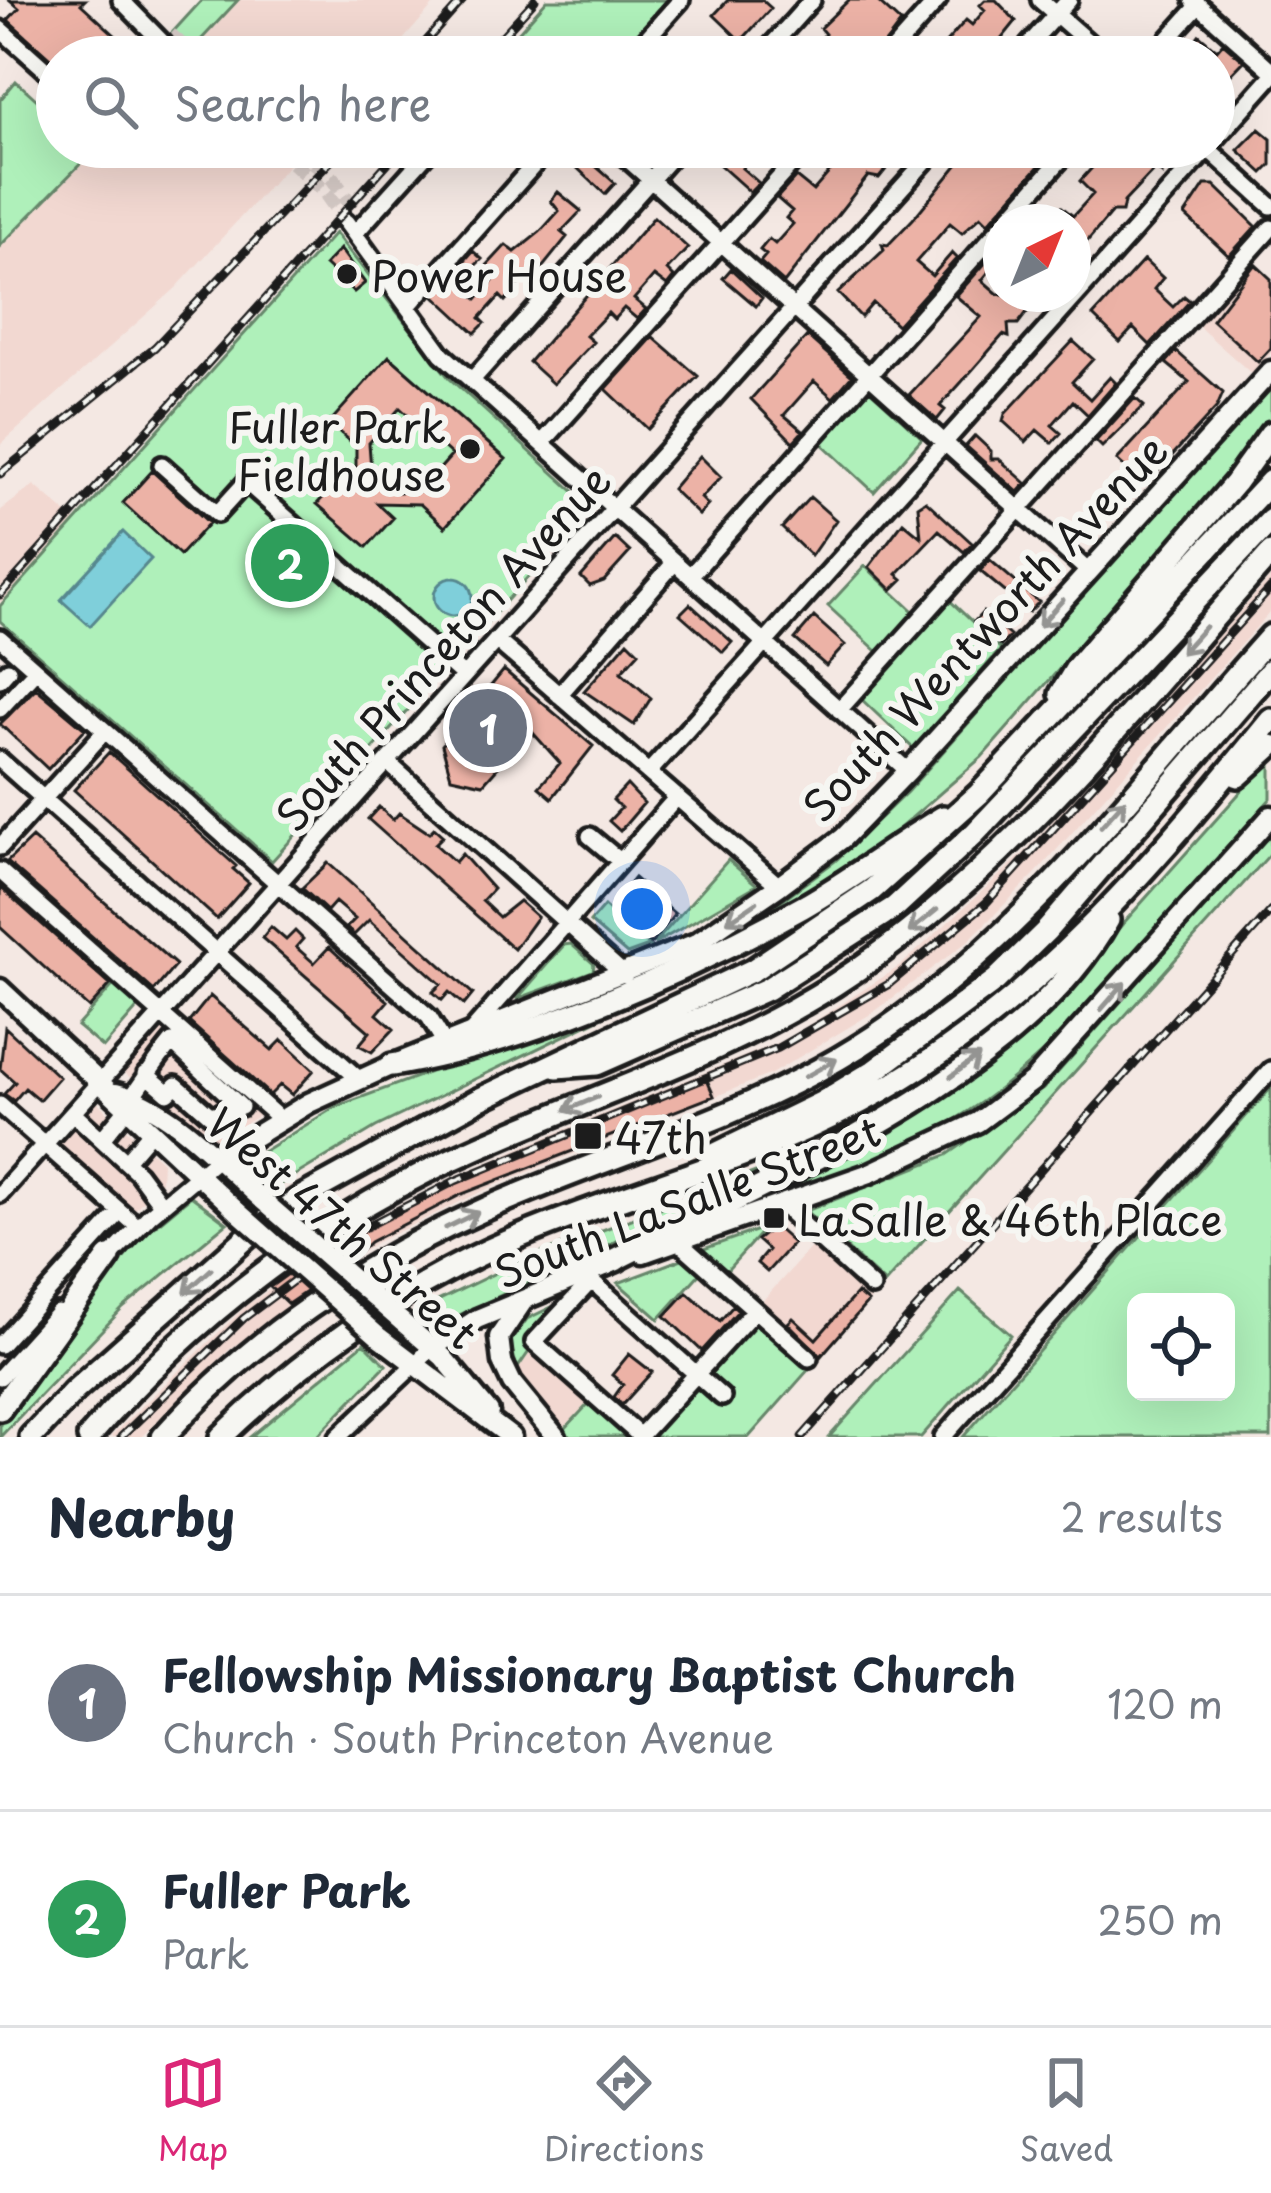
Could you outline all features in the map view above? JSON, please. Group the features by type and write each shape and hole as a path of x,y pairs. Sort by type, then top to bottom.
{"highway":[{"path":"1044,724 1077,667 1271,433"},
{"path":"31,1437 74,1391 262,1224 369,1157 753,970 817,930 913,857 979,794 1271,481"},
{"path":"546,1067 597,1064 767,989 895,907 975,833 1271,520"},
{"path":"89,1437 212,1313 332,1226 460,1155 772,1021 896,944 1010,844 1271,553"},
{"path":"163,1437 235,1366 376,1265 480,1211 732,1114 843,1056 898,1018 950,979 1028,906 1271,635"},
{"path":"643,1193 821,1103 996,980 1047,930 1271,670"},
{"path":"221,1437 317,1352 433,1278 492,1249 792,1137 923,1066 985,1022 1120,898 1271,720"},
{"path":"1204,802 1271,746"},
{"path":"392,1065 450,1056 709,956 807,905 979,794"},
{"path":"593,1273 865,1130 958,1072 1022,1021 1090,953 1120,898"},
{"path":"0,1408 109,1258"},
{"path":"47,1437 74,1391"}],"main road":[{"name":"South Wentworth Avenue","path":"216,1160 281,1120 392,1065 696,943 779,886 843,838 908,771 1271,371"},
{"name":"South LaSalle Street","path":"432,1348 477,1319 525,1298 870,1174 978,1122 1033,1081 1271,816"},
{"name":"West 47th Street","path":"0,989 118,1095 216,1160 432,1348 509,1435"},
{"name":"West 47th Street","path":"118,1095 149,1134 412,1365 509,1435"},
{"path":"525,1298 499,1337 502,1362 556,1437"}],"street":[{"path":"121,0 163,36"},
{"path":"649,36 681,0"},
{"path":"779,36 812,0"},
{"path":"906,36 938,0"},
{"path":"1040,0 1081,36"},
{"path":"1037,36 1069,0"},
{"path":"1169,36 1196,3 1231,36"},
{"path":"0,29 36,61"},
{"path":"1235,40 1271,74 1235,116"},
{"path":"410,168 352,221 442,354 908,771"},
{"path":"409,305 531,168"},
{"path":"637,168 1089,572"},
{"path":"472,380 661,168"},
{"path":"542,443 788,168"},
{"name":"South Princeton Avenue","path":"0,1194 73,1113 118,1095 130,1049 919,168"},
{"path":"1021,204 1053,168"},
{"path":"649,772 1189,168"},
{"path":"1232,168 1271,206"},
{"path":"839,710 1271,228"},
{"path":"690,576 983,247"},
{"path":"162,465 217,514 245,482 464,676"},
{"path":"559,694 675,562"},
{"path":"0,638 429,1018 444,1042"},
{"path":"496,640 779,886"},
{"path":"0,709 36,670"},
{"path":"0,847 105,731"},
{"path":"0,760 360,1080"},
{"path":"387,762 625,975"},
{"path":"471,1032 677,797"},
{"path":"590,836 620,861"},
{"path":"0,871 157,1019 281,1120"},
{"path":"130,1049 168,1093 176,1084 211,1115 241,1104 172,1042 157,1019"},
{"path":"102,1139 118,1095 148,1071 172,1042"},
{"path":"943,1437 1271,1070"},
{"path":"0,1105 137,1227"},
{"path":"73,1113 126,1161 161,1204"},
{"path":"126,1161 149,1134"},
{"path":"0,1378 137,1227 216,1160"},
{"path":"784,1207 872,1287"},
{"path":"0,1345 120,1211"},
{"path":"679,1242 809,1358"},
{"path":"722,1397 696,1374 593,1273 534,1342 640,1437 696,1374 754,1310"},
{"path":"338,1437 432,1348"}],"shaded area":[{"path":"238,0 438,0 406,36 205,36"},
{"path":"76,168 286,168 176,288 0,445 0,246"},
{"path":"1230,275 1271,313 1271,353 1252,374 1190,319"},
{"path":"34,485 76,521 0,606 0,511"},
{"path":"1271,577 1271,611 1035,874 968,941 874,1012 771,1074 491,1187 375,1243 230,1349 141,1437 110,1437 247,1305 383,1213 515,1150 789,1038 900,966 1025,852"},
{"path":"170,1022 270,1110 216,1139 124,1073"},
{"path":"96,1101 162,1162 161,1181 127,1218 52,1152"},
{"path":"814,1244 873,1297 749,1437 639,1437"},
{"path":"512,1328 634,1437 564,1437 513,1371 506,1348"}],"green space":[{"path":"202,0 238,0 205,36 169,36"},
{"path":"547,0 677,0 645,36 515,36"},
{"path":"16,81 36,99 36,168 76,168 0,246 0,100"},
{"path":"335,233 449,378 591,507 272,861 0,621 0,606"},
{"path":"1271,384 1271,419 1242,461 982,757 892,835 766,918 764,913 835,861 907,792"},
{"path":"866,387 922,438 874,492 819,441"},
{"path":"865,566 925,622 947,598 1001,649 914,749 859,697 889,662 828,606"},
{"path":"1271,758 1271,798 1127,966 1008,1082 967,1112 904,1147 698,1224 1044,1012"},
{"path":"1271,833 1271,853 885,1283 806,1211 947,1155 1043,1089"},
{"path":"728,860 757,885 654,944"},
{"path":"604,906 649,946 627,954 590,922"},
{"path":"571,944 594,964 593,971 517,999 564,945"},
{"path":"117,981 142,1003 103,1048 77,1026"},
{"path":"675,982 376,1127 274,1188 246,1162 335,1107"},
{"path":"1271,1088 1271,1437 963,1437"},
{"path":"790,1159 438,1325 415,1312 518,1262"},
{"path":"191,1196 227,1223 123,1308 0,1437 0,1417 139,1239"},
{"path":"766,1227 722,1276 695,1252"},
{"path":"687,1257 702,1271 659,1319 618,1283"},
{"path":"960,1291 1011,1335 921,1437 829,1437"},
{"path":"564,1301 517,1369 510,1342 527,1319"},
{"path":"755,1319 810,1368 749,1437 649,1437 696,1383 723,1407 732,1398 706,1372"},
{"path":"364,1343 386,1365 316,1437 250,1437"},
{"path":"592,1400 634,1437 570,1437 564,1430"}],"water":[{"path":"123,532 151,559 90,626 61,600"},
{"path":"453,578 466,584 472,597 466,610 453,616 440,610 434,597 440,584"}],"building":[{"path":"10,0 85,0 81,4 116,36 36,36 36,45 8,20 19,8"},
{"path":"728,0 762,0 771,8 746,36 736,36 714,15"},
{"path":"849,0 876,0 901,23 891,36 823,36 820,28"},
{"path":"996,0 1016,21 1004,36 952,36 966,20 972,25 985,10 980,5"},
{"path":"1259,129 1271,139 1271,165 1263,173 1238,150"},
{"path":"577,168 598,168 615,183 605,194"},
{"path":"723,168 742,168 759,183 750,192"},
{"path":"833,168 887,168 879,178 868,176 784,283 760,262 766,255 760,250 769,239 775,244 793,224 786,218 792,211 777,198 796,177 813,191"},
{"path":"955,168 1037,168 1005,204 983,204 983,218 962,233 950,223 916,262 932,276 952,253 957,258 897,325 873,303 861,317 838,293 884,250 882,244 888,245"},
{"path":"1092,168 1156,168 1124,202 1122,212 1112,212 1091,237 1091,204 1084,204 1093,194 1080,181"},
{"path":"1205,185 1214,185 1256,226 1229,256 1185,215"},
{"path":"558,192 581,211 561,232 567,237 530,283 525,279 505,301 500,296 480,318 485,323 475,333 434,295 473,251 482,259 458,282 477,299 493,281 482,271 506,245 515,252 540,232 559,211 551,201"},
{"path":"654,217 688,248 667,270 674,277 667,286 654,276 634,299 646,309 637,319 624,308 614,319 608,313 586,336 593,342 553,384 529,362"},
{"name":"Power House","path":"340,249 365,283 354,292 325,265"},
{"path":"1144,260 1163,278 1154,289 1173,307 1184,296 1190,301 1150,345 1133,328 1120,342 1093,316"},
{"path":"1255,264 1271,279 1271,348 1258,362 1212,320"},
{"path":"983,266 983,312 1027,312 1018,324 1008,324 1009,337 1003,335 940,406 945,410 937,420 909,395 981,317 956,296"},
{"path":"731,269 762,298 756,306 723,278"},
{"path":"807,336 852,376 833,398 814,381 784,415 803,431 793,442 751,399"},
{"path":"653,337 698,376 648,429 606,389"},
{"path":"1073,341 1093,359 1072,382 1090,399 1110,377 1116,383 1088,415 1073,401 1052,425 1061,433 1052,443 1037,430 1026,442 1003,421 1005,414"},
{"path":"1176,351 1223,393 1217,407 1145,485 1117,460 1189,382 1166,363"},
{"name":"Fuller Park Fieldhouse","path":"389,356 506,459 445,527 420,504 377,503 393,518 367,547 317,504 343,476 356,489 356,446 329,423","holes":["400,408 452,455 420,491 398,492 371,469 369,443"]},
{"path":"1135,398 1144,406 1102,447 1096,441"},
{"path":"975,436 991,451 991,459 999,459 1026,483 1018,492 966,446"},
{"path":"700,456 721,477 701,498 708,505 699,515 672,489"},
{"path":"152,471 209,523 180,555 123,503"},
{"path":"810,497 836,520 811,556 782,528"},
{"path":"926,501 972,543 964,552 939,530 897,574 903,579 892,590 869,567 903,522 921,537 918,506"},
{"path":"615,538 630,552 604,581 590,586 581,577"},
{"path":"990,560 1039,602 1029,612 980,571"},
{"path":"690,604 732,642 723,652 680,614"},
{"path":"983,612 1010,636 1001,646 974,622"},
{"path":"814,617 845,645 826,666 795,639"},
{"path":"628,641 639,652 621,672 651,698 634,725 584,691"},
{"path":"504,670 593,746 552,798 539,787 560,763 524,723 502,744 507,757 483,784 451,777 442,745"},
{"path":"36,688 85,729 48,769 0,724"},
{"path":"109,752 249,883 217,919 74,790"},
{"path":"627,785 644,803 620,831 609,821 621,808 613,800"},
{"path":"379,807 393,820 399,813 429,833 434,828 443,836 435,844 455,862 462,854 493,889 482,901 499,917 519,901 537,917 514,949 368,819"},
{"path":"32,838 176,965 154,991 7,862"},
{"path":"328,863 473,994 464,1005 449,992 442,1000 433,992 441,984 369,920 354,935 346,928 355,919 335,902 327,911 302,888"},
{"path":"634,878 675,914 651,944 640,935 651,922 620,895"},
{"path":"0,887 110,985 89,1008 0,927"},
{"path":"271,927 286,940 295,931 303,939 296,947 314,963 329,947 388,1001 377,1014 394,1029 372,1052 359,1045 370,1032 262,938"},
{"path":"210,996 272,1050 282,1040 314,1070 292,1095 280,1085 270,1095 189,1022"},
{"path":"5,1027 59,1077 39,1100 25,1088 14,1101 4,1094 15,1082 0,1069"},
{"path":"707,1080 714,1096 462,1194 370,1242 352,1260 332,1243 456,1180"},
{"path":"774,1226 793,1243 767,1272 757,1263 768,1250 757,1240"},
{"path":"288,1274 307,1291 288,1304 270,1287"},
{"path":"687,1292 720,1321 733,1306 738,1311 702,1351 665,1316"},
{"path":"857,1293 868,1302 821,1356 788,1323 793,1318 816,1339"},
{"path":"629,1354 652,1372 622,1405 614,1397 623,1384 612,1375"}],"tunnel":[{"path":"299,168 324,191 346,222"},
{"path":"320,168 355,211"}],"railway":[{"path":"431,36 463,0"},
{"path":"502,36 535,0"},
{"path":"0,474 155,347 324,168"},
{"path":"0,595 383,168"},
{"path":"121,1437 244,1318 362,1229 455,1181 778,1048 889,984 986,903 1271,588"},
{"path":"802,1437 1271,911"}],"place":[{"name":"Power House","path":"347,274"},
{"name":"Fuller Park Fieldhouse","path":"470,449"},
{"name":"Fuller Park","path":"290,563"},
{"name":"Fellowship Missionary Baptist Church","path":"488,728"},
{"name":"47th","path":"588,1136"},
{"name":"LaSalle & 46th Place","path":"774,1218"}]}
